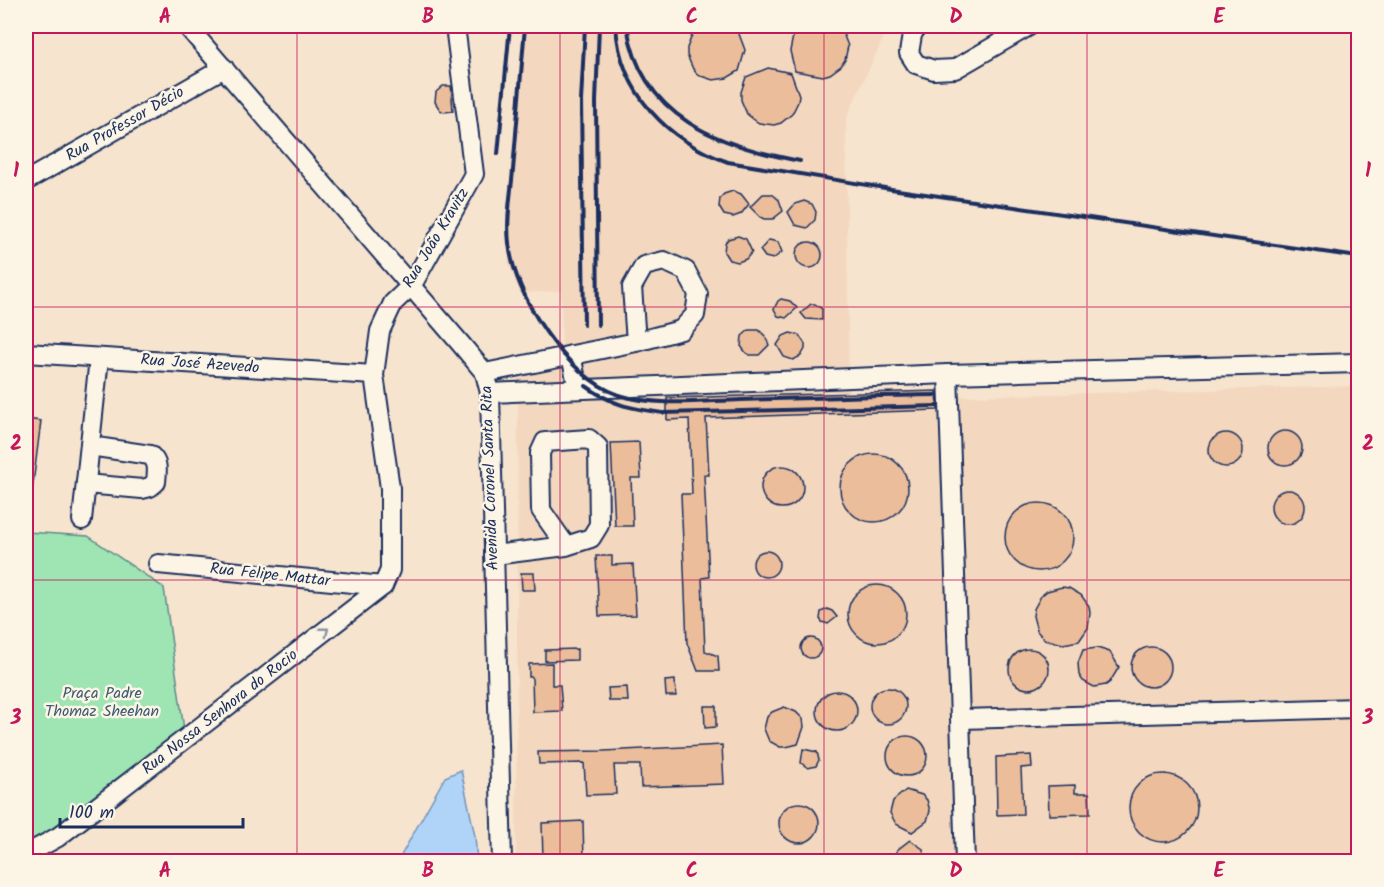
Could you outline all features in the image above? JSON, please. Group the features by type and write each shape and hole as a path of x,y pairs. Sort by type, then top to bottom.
{"street":[{"name":"Avenida Coronel Santa Rita","path":"187,26 412,285 485,373 490,393 502,861"},
{"name":"Rua João Kravitz","path":"383,586 390,570 390,488 374,375 380,331 393,303 412,285 474,174 455,26"},
{"path":"917,26 912,35 909,53 916,64 934,70 955,69 1029,26"},
{"name":"Rua Professor Décio","path":"26,181 224,68"},
{"path":"485,373 636,342 681,330 695,315 698,294 686,271 664,261 644,266 632,287 636,342"},
{"name":"Rua José Azevedo","path":"26,352 374,375"},
{"path":"571,355 578,389"},
{"path":"82,520 99,358"},
{"path":"490,393 948,375 1359,363"},
{"path":"948,375 965,861"},
{"path":"494,555 566,546 591,538 599,525 598,447 589,439 545,442 540,453 541,510 566,546"},
{"path":"86,483 142,489 156,482 158,468 156,460 150,455 90,446"},
{"name":"Rua Felipe Mattar","path":"158,564 383,586"},
{"name":"Rua Nossa Senhora do Rocio","path":"26,852 58,837 383,586"},
{"path":"961,719 1359,708"}],"shaded area":[{"path":"524,26 889,26 846,119 849,399 1358,386 1358,861 516,861 518,371 562,351 561,291 520,293 508,263"}],"green space":[{"name":"Praça Padre Thomaz Sheehan","path":"26,532 88,536 164,588 185,737 43,841 26,844"}],"water":[{"path":"461,770 475,836 477,861 398,861 445,777"}],"building":[{"path":"704,26 736,26 745,50 739,71 727,78 713,80 698,75 693,69 687,55 687,48 693,33"},
{"path":"795,26 840,26 848,46 841,66 823,76 795,71 790,51"},
{"path":"768,68 791,73 799,95 792,114 781,123 774,125 759,123 753,119 747,114 741,100 746,77"},
{"path":"443,86 451,86 453,111 440,110 435,102 436,92"},
{"path":"733,191 741,194 749,204 741,214 733,217 724,215 719,207 720,198"},
{"path":"763,194 772,194 779,200 783,211 773,219 760,217 750,207"},
{"path":"804,201 812,204 816,212 815,220 807,228 795,225 788,212 795,204"},
{"path":"738,236 746,239 752,252 746,259 738,262 729,260 724,252 728,239"},
{"path":"769,240 778,242 782,252 773,259 765,257 760,250"},
{"path":"809,242 818,246 822,255 818,264 809,268 800,264 796,255 800,246"},
{"path":"781,299 790,301 797,308 786,318 778,316 774,309"},
{"path":"811,304 822,309 822,320 806,319 801,313"},
{"path":"749,330 759,330 769,345 759,355 746,353 741,346 742,336"},
{"path":"790,333 799,335 805,344 801,356 793,360 784,357 777,345 783,336"},
{"path":"937,391 938,410 706,418 709,475 704,475 709,577 702,578 705,651 718,656 719,671 698,671 687,643 681,494 692,494 689,419 667,420 667,398"},
{"path":"26,419 41,421 32,492 26,491"},
{"path":"1285,431 1297,436 1302,448 1297,460 1285,465 1273,460 1268,448 1273,436"},
{"path":"1226,433 1238,438 1243,450 1238,462 1226,467 1214,462 1209,450 1214,438"},
{"path":"639,442 641,478 631,478 633,526 615,526 611,443"},
{"path":"874,454 887,457 898,464 905,475 908,488 905,501 898,512 887,519 874,522 861,519 850,512 843,501 840,488 843,475 850,464 861,457"},
{"path":"782,466 790,467 797,472 802,479 802,495 797,502 790,507 782,508 774,507 767,502 762,495 761,487 762,479 767,472 774,467"},
{"path":"1288,490 1300,495 1305,507 1300,519 1288,524 1276,519 1271,507 1276,495"},
{"path":"1039,503 1052,506 1063,513 1070,524 1073,537 1070,550 1063,561 1052,568 1039,571 1026,568 1015,561 1008,550 1005,537 1008,524 1015,513 1026,506"},
{"path":"766,551 775,555 779,564 775,573 766,577 757,573 753,564 757,555"},
{"path":"596,556 612,556 612,565 633,564 636,615 599,616"},
{"path":"521,573 534,573 535,590 522,590"},
{"path":"877,585 888,587 901,598 906,614 904,625 893,638 877,643 866,641 853,630 848,614 850,603 861,590"},
{"path":"1062,587 1081,595 1089,606 1090,613 1088,628 1079,641 1063,644 1044,639 1037,631 1033,616 1041,596 1047,591"},
{"path":"827,609 837,617 828,624 820,619 821,612"},
{"path":"811,638 818,641 821,648 818,655 811,658 804,655 801,648 804,641"},
{"path":"1151,647 1165,653 1171,667 1165,681 1151,687 1137,681 1131,667 1137,653"},
{"path":"1097,648 1110,652 1119,667 1110,682 1094,687 1083,681 1079,675 1078,663 1083,650"},
{"path":"577,649 577,660 545,661 545,650"},
{"path":"1029,649 1043,655 1049,669 1043,683 1029,689 1015,683 1009,669 1015,655"},
{"path":"552,663 552,685 560,685 562,711 533,712 532,677 529,677 529,664"},
{"path":"675,680 676,696 666,696 665,681"},
{"path":"627,687 628,701 609,701 608,688"},
{"path":"888,688 900,694 906,706 900,718 888,724 876,718 870,706 876,694"},
{"path":"837,691 851,697 857,711 851,725 837,731 823,725 817,711 823,697"},
{"path":"704,706 716,706 716,727 705,728"},
{"path":"784,707 796,712 803,719 804,727 798,744 780,747 769,741 764,729 767,717"},
{"path":"907,736 921,742 927,756 921,770 907,776 893,770 887,756 893,742"},
{"path":"722,745 724,784 641,787 640,765 614,765 616,794 586,795 584,763 539,764 538,752 604,751"},
{"path":"803,749 817,752 819,760 816,766 808,768 801,763"},
{"path":"1031,755 1032,767 1021,768 1023,814 997,815 996,757"},
{"path":"1163,774 1176,777 1187,784 1194,795 1197,808 1194,821 1187,832 1176,839 1163,842 1150,839 1139,832 1132,821 1129,808 1132,795 1139,784 1150,777"},
{"path":"1075,785 1075,793 1089,793 1090,814 1049,815 1048,786"},
{"path":"906,790 922,795 927,800 930,811 927,821 912,832 896,824 890,813 893,801"},
{"path":"799,803 813,809 819,823 813,837 799,843 785,837 779,823 785,809"},
{"path":"583,821 584,861 543,861 542,823"},
{"path":"910,840 923,849 925,861 896,861 897,850"}],"railway":[{"path":"498,154 510,26"},
{"path":"525,26 508,216 509,243 513,264 532,310 562,353 580,371 599,385 619,395 649,401 695,402 936,395"},
{"path":"584,325 581,101 585,26"},
{"path":"598,325 596,101 599,26"},
{"path":"616,26 627,73 637,93 651,111 686,141 728,162 891,189 1358,257"},
{"path":"627,26 635,58 649,84 667,105 688,122 713,136 741,147 800,161"},
{"path":"586,386 605,398 623,405 663,413 937,406"}]}
